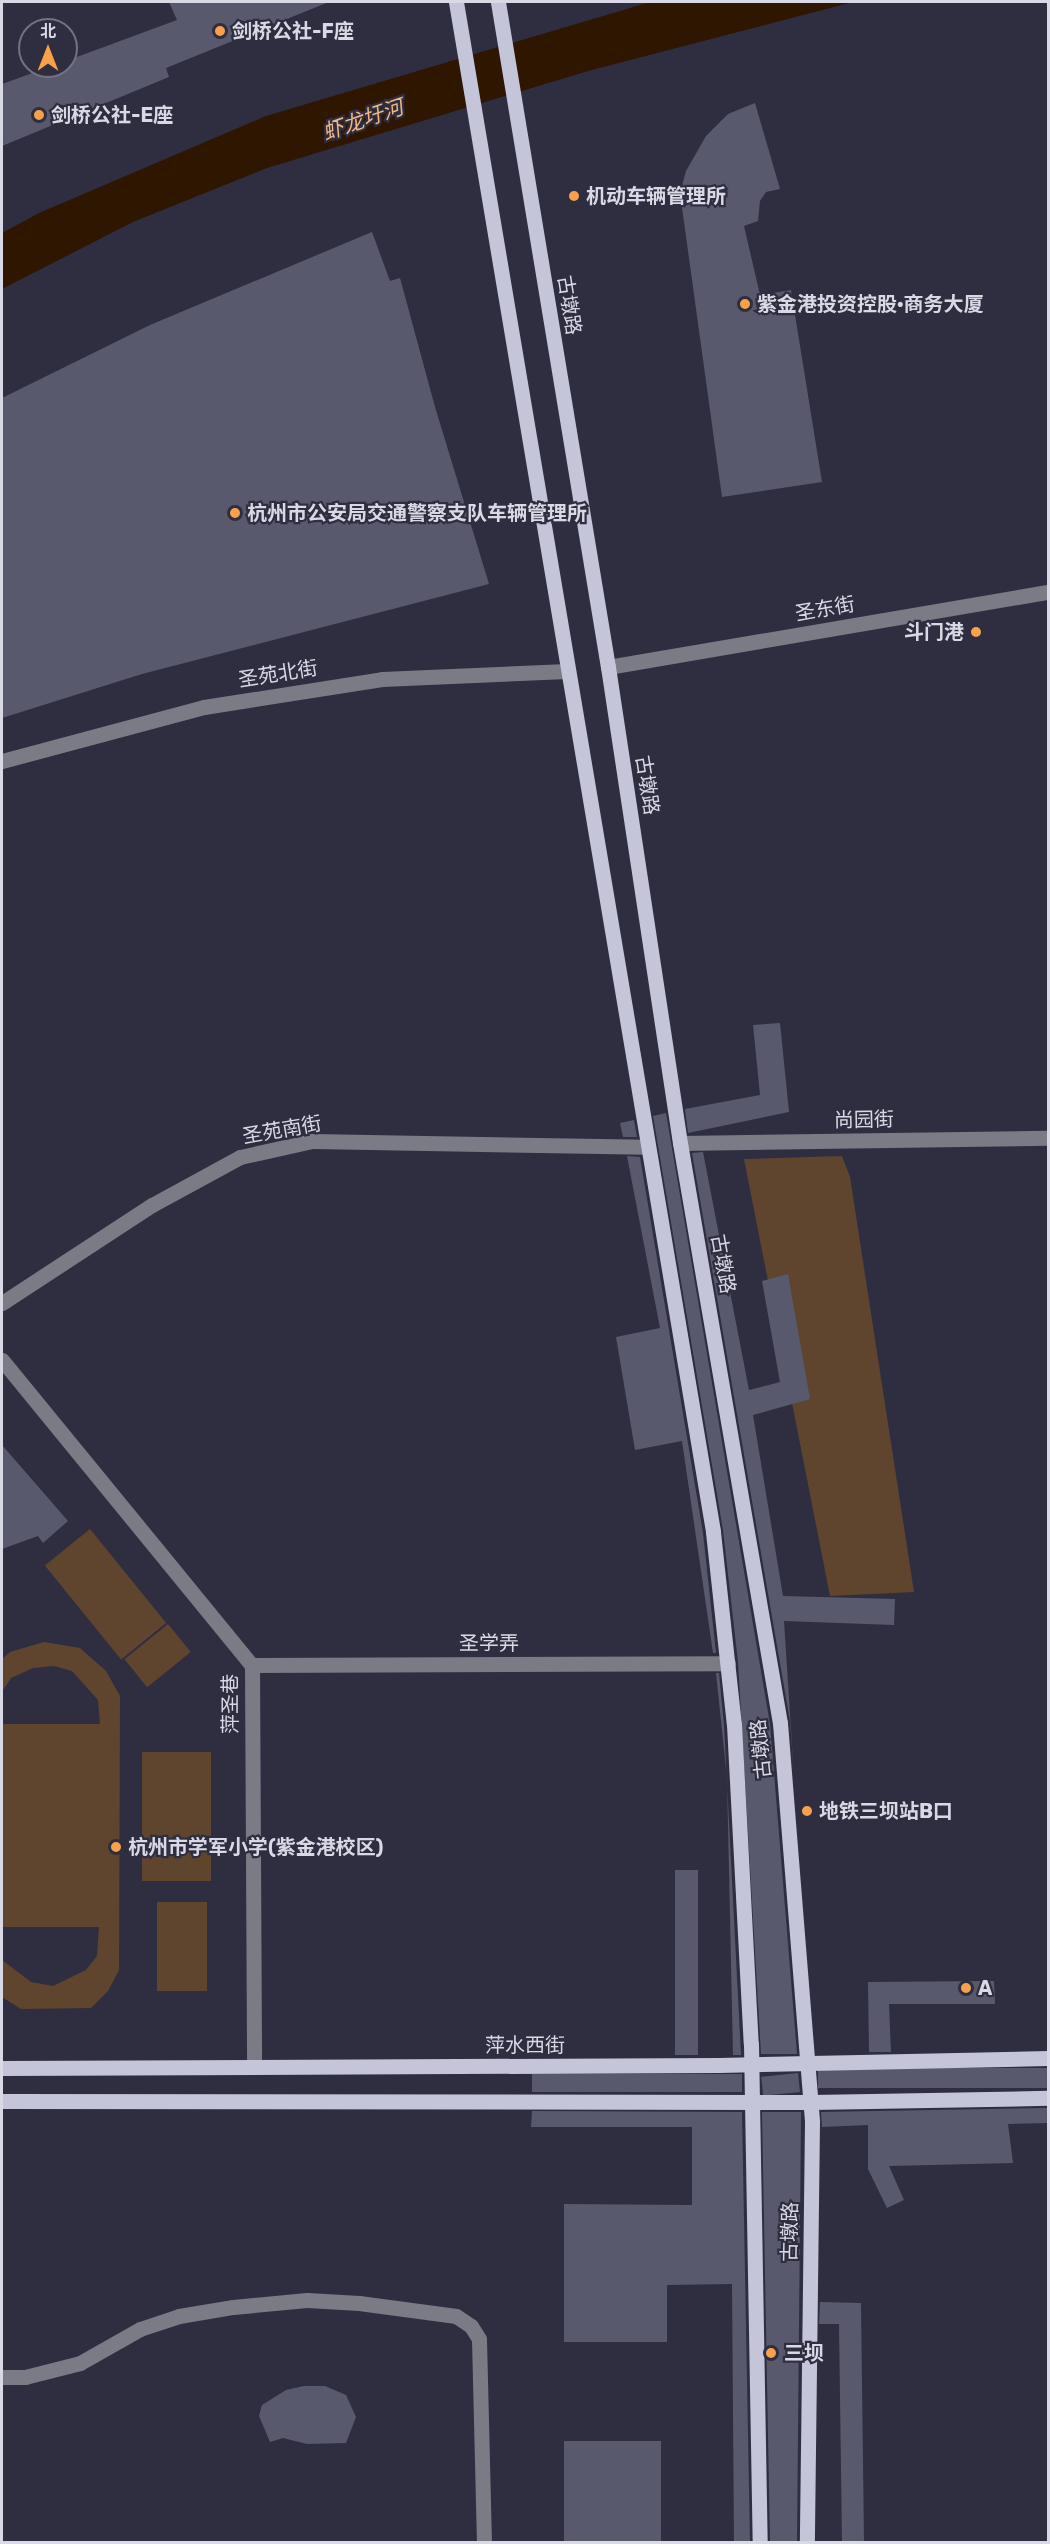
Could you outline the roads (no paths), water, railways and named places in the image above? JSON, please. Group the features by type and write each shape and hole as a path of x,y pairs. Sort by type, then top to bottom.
{"main road":[{"name":"古墩路","path":"456,2 646,1147 713,1532 734,1724 752,2064 760,2542"},
{"name":"古墩路","path":"499,9 608,667 680,1143 780,1723 810,2063 807,2542"},
{"name":"萍水西街","path":"2,2067 752,2064 1048,2058"},
{"path":"2,2101 811,2102 1048,2098"}],"street":[{"name":"圣东街","path":"608,667 1048,592"},
{"name":"圣苑北街","path":"2,761 215,705 382,680 567,671"},
{"name":"尚园街","path":"680,1143 1048,1138"},
{"name":"圣苑南街","path":"2,1303 152,1205 240,1157 312,1141 646,1147"},
{"name":"萍圣巷","path":"2,1360 252,1665 254,2067"},
{"name":"圣学弄","path":"252,1665 728,1664"},
{"path":"2,2377 25,2377 80,2363 140,2329 179,2316 232,2307 307,2300 398,2306 456,2316 471,2325 479,2339 484,2542"}],"water":[{"name":"虾龙圩河","path":"650,2 853,2 588,71 267,168 133,222 2,289 2,233 39,213 266,116"}],"place":[{"name":"剑桥公社-F座","path":"220,31"},
{"name":"剑桥公社-E座","path":"39,115"},
{"name":"机动车辆管理所","path":"574,196"},
{"name":"紫金港投资控股·商务大厦","path":"745,304"},
{"name":"杭州市公安局交通警察支队车辆管理所","path":"235,513"},
{"name":"斗门港","path":"976,632"},
{"name":"地铁三坝站B口","path":"807,1811"},
{"name":"杭州市学军小学(紫金港校区)","path":"116,1847"},
{"name":"A","path":"966,1988"},
{"name":"三坝","path":"771,2353"}]}
